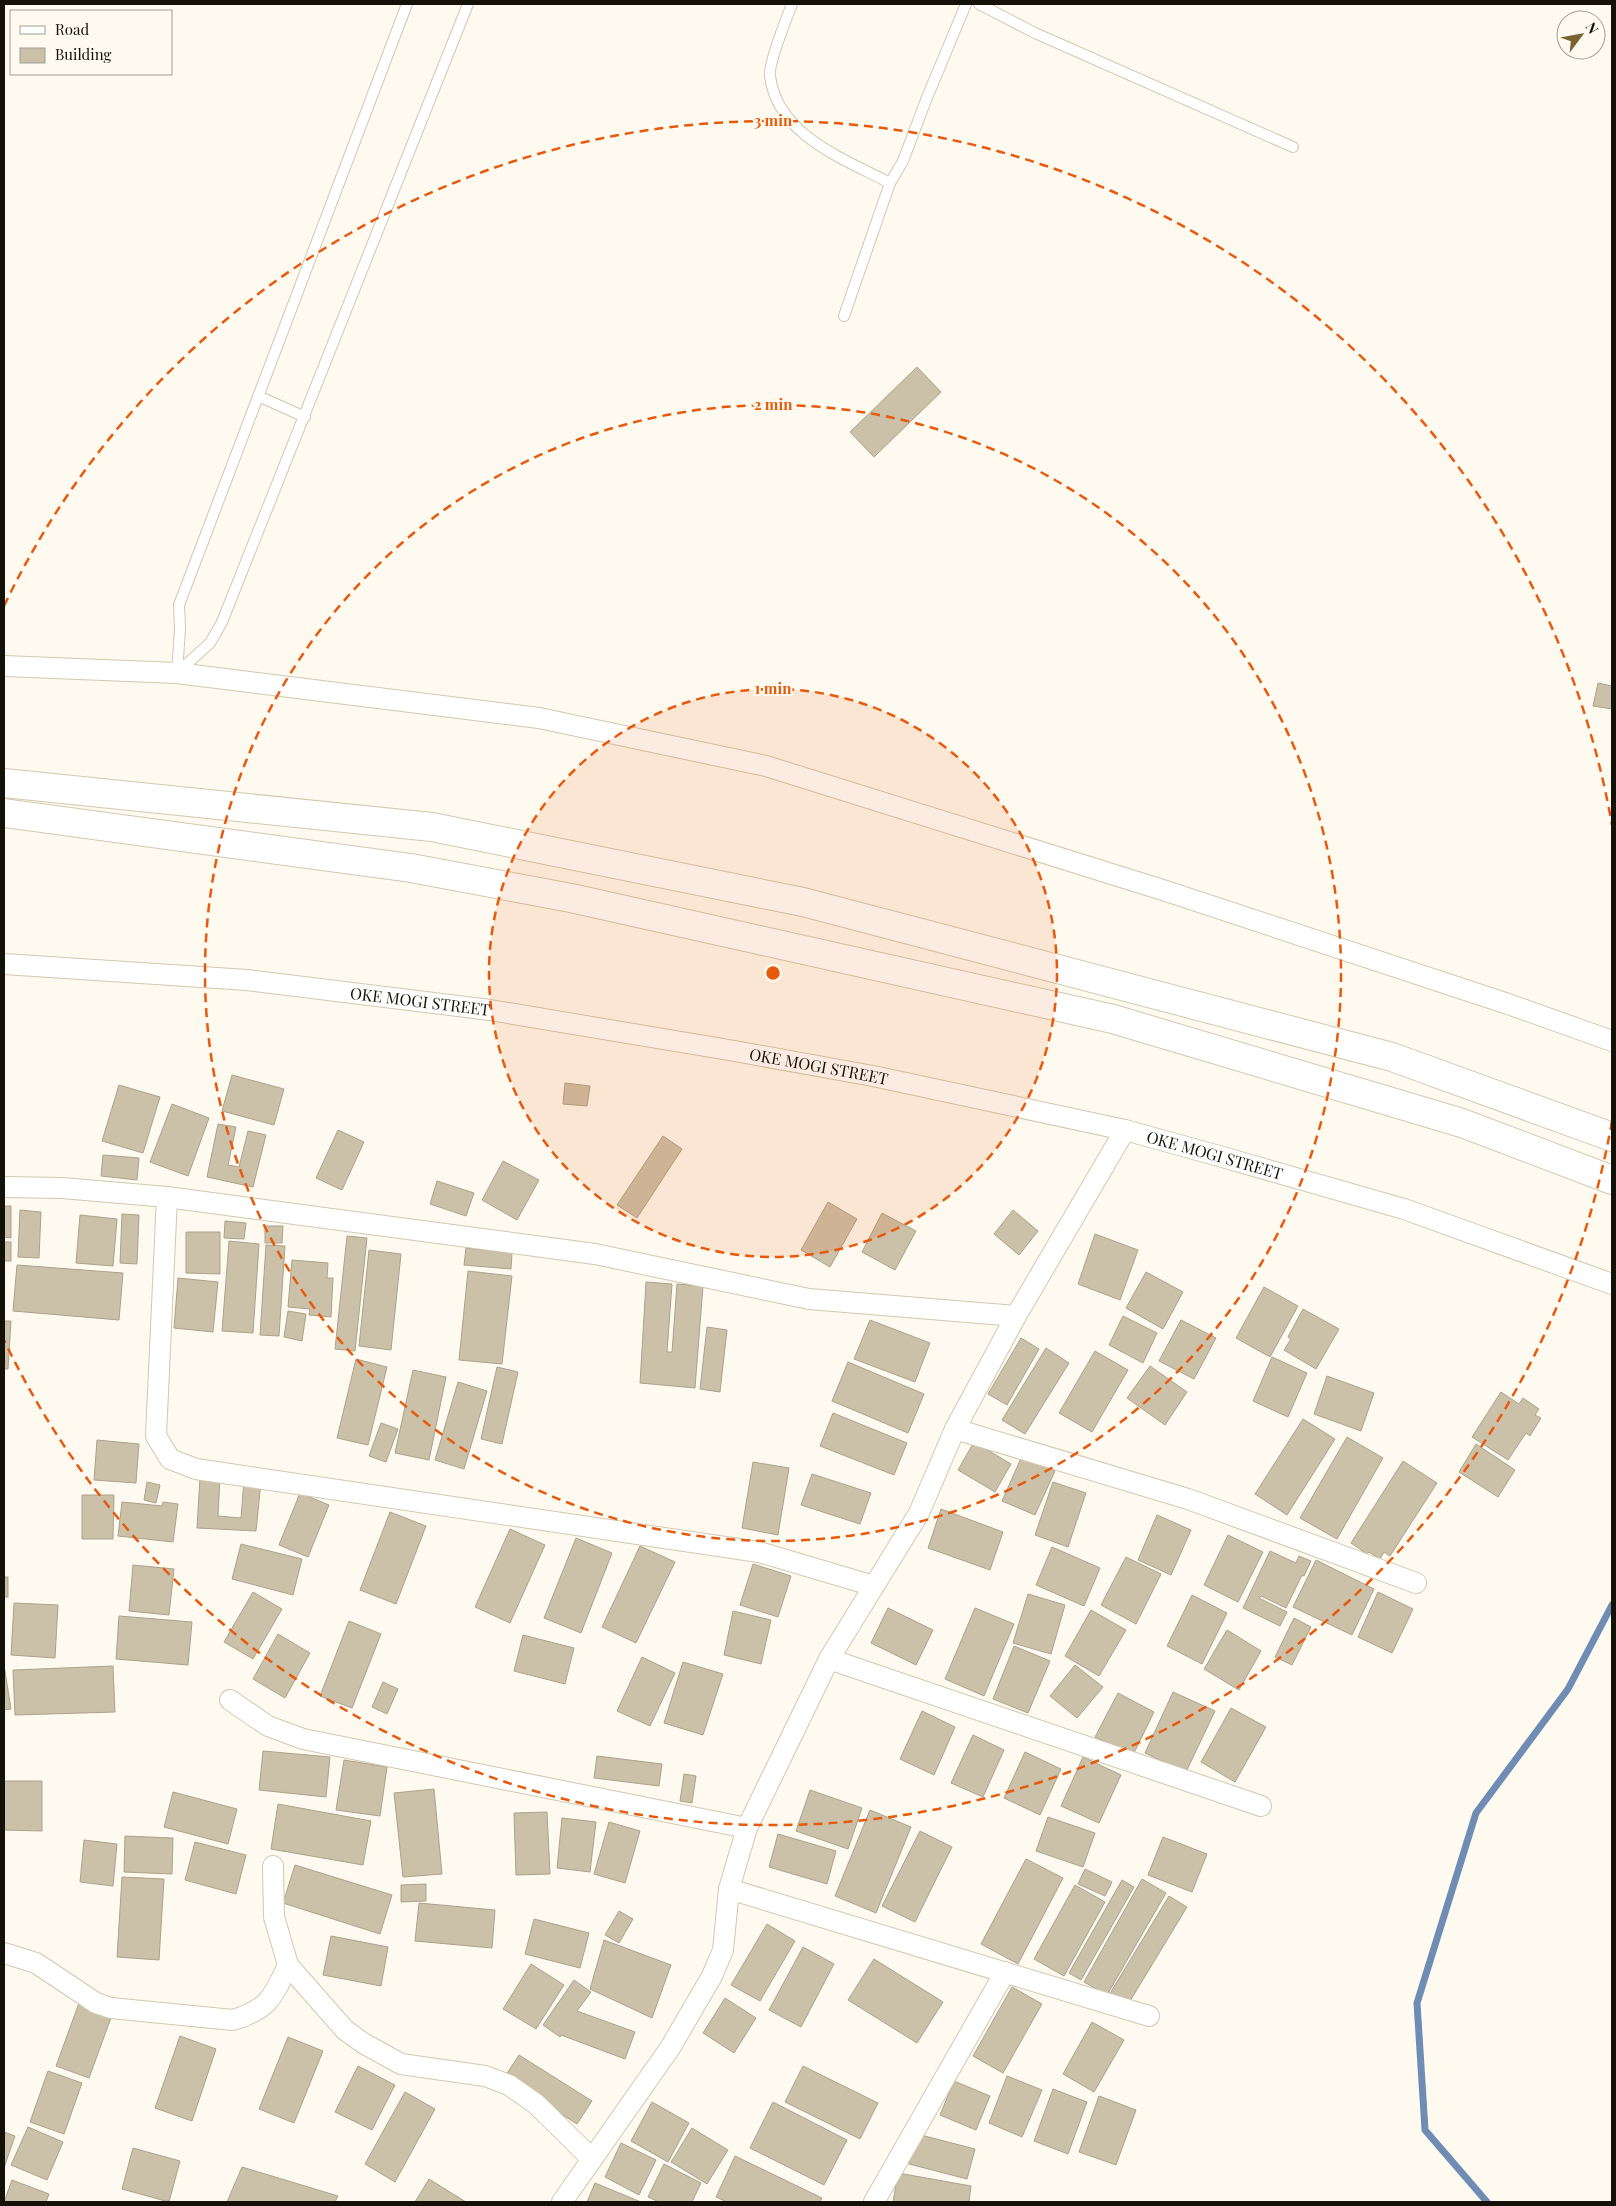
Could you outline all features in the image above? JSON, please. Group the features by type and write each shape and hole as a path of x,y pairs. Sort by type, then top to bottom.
{"highway":[{"path":"4,783 432,827 803,902 1392,1057 1612,1137"},
{"path":"4,813 412,868 571,898 1103,1017 1462,1122 1612,1180"}],"street":[{"path":"4,666 177,672 539,718 766,766 1166,891 1498,1001 1612,1041"},
{"name":"OKE MOGI STREET","path":"4,964 247,980 490,1010 873,1076 1124,1130 1404,1209 1612,1284"},
{"path":"562,2202 670,2048 712,1976 723,1950 729,1889 747,1828 829,1660 920,1513 955,1430 1016,1316 1124,1130"},
{"path":"4,1187 62,1188 167,1197 595,1254 809,1299 1016,1316"},
{"path":"167,1197 156,1436 170,1459 196,1470 759,1552 874,1586"},
{"path":"955,1430 1188,1499 1416,1583"},
{"path":"829,1660 1261,1806"},
{"path":"230,1700 268,1726 303,1739 747,1828"},
{"path":"272,1866 274,1917 288,1965 345,2030 363,2043 401,2064 485,2076 509,2085 536,2104 592,2159"},
{"path":"729,1889 1149,2016"},
{"path":"4,1953 36,1962 96,2003 111,2008 233,2020 252,2015 272,1999 288,1965"},
{"path":"874,2202 1004,1972"}],"lane":[{"path":"177,672 180,629 179,605 407,4"},
{"path":"177,672 210,643 222,622 468,4"},
{"path":"792,4 782,28 769,75 778,104 804,136 890,183"},
{"path":"844,316 890,183 903,161 966,4"},
{"path":"979,4 1035,33 1293,148"},
{"path":"258,396 305,417"}],"building":[{"path":"917,367 941,392 874,457 850,432"},
{"path":"1598,683 1612,686 1612,709 1593,706"},
{"path":"232,1075 284,1089 274,1125 222,1111"},
{"path":"565,1083 590,1086 587,1106 563,1104"},
{"path":"119,1085 160,1097 143,1153 102,1141"},
{"path":"172,1104 209,1118 188,1176 150,1162"},
{"path":"218,1124 236,1127 228,1165 239,1167 248,1131 266,1135 253,1187 207,1177"},
{"path":"338,1130 364,1142 342,1190 316,1178"},
{"path":"663,1136 682,1149 637,1218 617,1205"},
{"path":"103,1155 139,1158 137,1180 101,1176"},
{"path":"503,1161 539,1180 517,1220 482,1200"},
{"path":"437,1181 474,1193 466,1216 430,1204"},
{"path":"828,1202 857,1219 830,1267 801,1250"},
{"path":"4,1206 11,1206 11,1238 4,1237"},
{"path":"20,1210 41,1212 39,1258 18,1257"},
{"path":"1013,1210 1038,1231 1019,1255 994,1234"},
{"path":"882,1213 916,1231 895,1270 862,1252"},
{"path":"122,1214 139,1215 137,1264 120,1263"},
{"path":"80,1215 117,1219 113,1266 76,1263"},
{"path":"225,1221 246,1223 244,1239 224,1238"},
{"path":"265,1226 283,1226 282,1243 265,1243"},
{"path":"186,1232 220,1232 220,1274 186,1273"},
{"path":"1095,1234 1138,1250 1120,1300 1078,1284"},
{"path":"347,1236 367,1238 355,1351 335,1349"},
{"path":"229,1241 259,1244 253,1333 222,1331"},
{"path":"4,1242 11,1242 11,1261 4,1261"},
{"path":"266,1245 285,1246 279,1336 260,1335"},
{"path":"466,1248 512,1253 511,1269 464,1265"},
{"path":"369,1250 401,1254 391,1350 359,1346"},
{"path":"292,1260 328,1263 327,1278 333,1278 331,1317 309,1315 310,1309 288,1307"},
{"path":"17,1265 123,1273 119,1320 13,1311"},
{"path":"468,1271 512,1276 502,1364 459,1360"},
{"path":"1146,1272 1183,1292 1163,1329 1126,1308"},
{"path":"178,1278 218,1282 213,1332 174,1328"},
{"path":"646,1282 672,1284 667,1352 672,1352 677,1284 703,1286 695,1388 640,1383"},
{"path":"1264,1287 1298,1306 1270,1357 1236,1338"},
{"path":"1303,1309 1339,1329 1316,1369 1284,1350 1291,1339 1288,1337"},
{"path":"288,1311 306,1314 302,1341 284,1337"},
{"path":"1123,1316 1157,1333 1143,1363 1109,1345"},
{"path":"870,1320 930,1343 915,1382 854,1359"},
{"path":"1181,1320 1216,1338 1194,1379 1159,1361"},
{"path":"4,1321 11,1321 8,1369 4,1369"},
{"path":"707,1327 727,1330 720,1392 700,1389"},
{"path":"1021,1338 1039,1349 1007,1405 988,1394"},
{"path":"1046,1348 1069,1363 1025,1434 1002,1420"},
{"path":"1095,1351 1128,1370 1092,1432 1059,1413"},
{"path":"1272,1357 1307,1373 1288,1417 1253,1401"},
{"path":"356,1359 387,1367 368,1445 337,1438"},
{"path":"848,1362 924,1394 908,1433 832,1401"},
{"path":"1150,1366 1187,1392 1165,1425 1127,1398"},
{"path":"497,1367 518,1372 502,1444 481,1439"},
{"path":"413,1370 446,1377 429,1460 395,1453"},
{"path":"1327,1376 1374,1393 1361,1431 1314,1414"},
{"path":"458,1382 487,1391 464,1469 435,1460"},
{"path":"1501,1392 1519,1404 1523,1398 1539,1409 1535,1415 1541,1418 1530,1436 1526,1433 1508,1460 1472,1437"},
{"path":"833,1413 907,1443 894,1475 820,1446"},
{"path":"1303,1419 1335,1439 1287,1515 1255,1494"},
{"path":"381,1423 398,1429 386,1462 369,1456"},
{"path":"1347,1437 1383,1458 1337,1539 1300,1518"},
{"path":"97,1440 139,1444 136,1483 94,1480"},
{"path":"974,1442 1011,1464 995,1492 958,1470"},
{"path":"1476,1444 1515,1470 1498,1497 1459,1472"},
{"path":"1022,1456 1055,1471 1035,1515 1002,1501"},
{"path":"1403,1461 1437,1483 1390,1556 1384,1552 1380,1559 1369,1552 1367,1554 1351,1543"},
{"path":"753,1462 789,1468 778,1535 742,1528"},
{"path":"812,1474 871,1493 860,1524 801,1505"},
{"path":"200,1477 220,1478 218,1516 241,1518 244,1480 261,1482 256,1531 197,1528"},
{"path":"147,1482 160,1485 156,1503 144,1500"},
{"path":"1053,1482 1086,1493 1068,1547 1035,1535"},
{"path":"300,1493 329,1505 308,1557 279,1545"},
{"path":"82,1495 114,1495 113,1539 82,1539"},
{"path":"122,1502 162,1506 163,1502 178,1504 173,1542 118,1536"},
{"path":"941,1509 1003,1532 990,1570 928,1548"},
{"path":"390,1512 426,1526 396,1604 360,1590"},
{"path":"1157,1515 1191,1530 1171,1575 1138,1560"},
{"path":"510,1529 545,1545 510,1623 475,1607"},
{"path":"1228,1535 1263,1552 1238,1602 1204,1585"},
{"path":"576,1538 612,1553 581,1633 544,1618"},
{"path":"241,1544 302,1559 293,1595 232,1579"},
{"path":"640,1546 675,1562 636,1643 602,1627"},
{"path":"1052,1547 1100,1568 1084,1606 1036,1585"},
{"path":"1270,1551 1296,1563 1299,1556 1311,1561 1286,1608 1261,1596 1259,1598 1287,1612 1280,1626 1243,1608"},
{"path":"1126,1557 1161,1574 1136,1624 1101,1605"},
{"path":"1316,1560 1374,1589 1352,1635 1293,1607"},
{"path":"753,1564 791,1576 778,1617 740,1605"},
{"path":"133,1565 174,1569 169,1615 129,1611"},
{"path":"4,1577 8,1577 8,1597 4,1597"},
{"path":"253,1592 282,1609 253,1659 224,1642"},
{"path":"1378,1592 1413,1609 1392,1653 1358,1637"},
{"path":"1028,1594 1065,1605 1051,1654 1013,1643"},
{"path":"1192,1595 1227,1613 1202,1664 1167,1646"},
{"path":"14,1603 58,1605 55,1658 11,1655"},
{"path":"888,1608 933,1630 916,1665 871,1643"},
{"path":"975,1608 1014,1624 984,1696 945,1679"},
{"path":"1091,1610 1126,1630 1099,1676 1065,1656"},
{"path":"733,1611 771,1620 761,1664 724,1655"},
{"path":"119,1616 192,1622 188,1665 116,1659"},
{"path":"1294,1618 1311,1627 1292,1665 1275,1657"},
{"path":"349,1621 381,1634 352,1708 320,1696"},
{"path":"1227,1630 1261,1651 1239,1690 1204,1669"},
{"path":"278,1634 310,1653 285,1698 253,1679"},
{"path":"523,1635 574,1648 565,1684 514,1671"},
{"path":"1014,1646 1050,1661 1028,1713 993,1699"},
{"path":"642,1657 675,1673 650,1726 617,1711"},
{"path":"683,1662 723,1674 703,1735 664,1723"},
{"path":"4,1665 11,1709 4,1710"},
{"path":"1075,1665 1103,1687 1077,1718 1050,1696"},
{"path":"113,1666 115,1712 15,1715 13,1670"},
{"path":"383,1682 398,1689 387,1714 372,1707"},
{"path":"1173,1692 1215,1711 1186,1772 1145,1753"},
{"path":"1118,1693 1154,1712 1133,1755 1095,1737"},
{"path":"1231,1708 1266,1727 1235,1782 1201,1762"},
{"path":"922,1711 955,1727 934,1775 900,1759"},
{"path":"973,1735 1004,1750 983,1797 951,1783"},
{"path":"263,1751 330,1757 326,1797 259,1790"},
{"path":"1025,1752 1061,1769 1040,1815 1004,1798"},
{"path":"597,1756 662,1764 659,1786 594,1778"},
{"path":"1083,1757 1121,1775 1099,1823 1061,1806"},
{"path":"344,1760 387,1767 380,1816 336,1810"},
{"path":"684,1774 696,1776 692,1803 680,1801"},
{"path":"4,1781 42,1781 42,1831 4,1830"},
{"path":"434,1789 442,1874 403,1877 394,1793"},
{"path":"810,1790 862,1808 848,1849 796,1831"},
{"path":"173,1792 237,1809 228,1844 164,1827"},
{"path":"278,1804 371,1821 363,1865 271,1849"},
{"path":"870,1810 911,1827 876,1913 835,1896"},
{"path":"547,1812 550,1874 516,1875 514,1813"},
{"path":"1048,1817 1095,1833 1083,1867 1036,1851"},
{"path":"562,1818 596,1822 590,1872 557,1868"},
{"path":"609,1822 640,1831 625,1883 594,1874"},
{"path":"920,1831 952,1847 915,1922 882,1906"},
{"path":"778,1834 836,1851 827,1884 769,1867"},
{"path":"125,1836 173,1838 172,1874 124,1872"},
{"path":"1163,1837 1207,1854 1192,1892 1148,1875"},
{"path":"84,1840 117,1844 113,1886 80,1882"},
{"path":"195,1842 246,1855 236,1894 185,1880"},
{"path":"1026,1859 1063,1878 1018,1964 981,1944"},
{"path":"295,1865 392,1895 380,1934 283,1903"},
{"path":"1085,1869 1112,1882 1105,1896 1078,1884"},
{"path":"122,1877 164,1879 159,1960 117,1957"},
{"path":"1142,1879 1166,1893 1107,1995 1084,1982"},
{"path":"1122,1880 1134,1887 1081,1980 1069,1973"},
{"path":"426,1884 426,1901 401,1902 401,1885"},
{"path":"1075,1885 1105,1902 1064,1976 1034,1959"},
{"path":"1169,1896 1187,1907 1127,2006 1109,1995"},
{"path":"419,1903 495,1910 492,1948 415,1941"},
{"path":"619,1911 633,1919 619,1943 605,1935"},
{"path":"534,1919 589,1933 580,1968 525,1954"},
{"path":"767,1924 795,1941 760,2001 731,1985"},
{"path":"331,1936 388,1947 381,1986 323,1975"},
{"path":"604,1940 671,1965 652,2018 590,1989"},
{"path":"803,1947 834,1964 801,2027 769,2010"},
{"path":"874,1959 943,2002 917,2043 848,2000"},
{"path":"531,1964 564,1985 536,2029 503,2009"},
{"path":"574,1980 591,1992 577,2011 635,2032 625,2059 561,2035 560,2037 543,2025"},
{"path":"1012,1987 1042,2004 1003,2073 973,2056"},
{"path":"725,1998 756,2018 734,2053 703,2033"},
{"path":"79,2003 112,2015 89,2078 56,2066"},
{"path":"1092,2022 1124,2040 1094,2092 1063,2074"},
{"path":"180,2036 216,2049 192,2121 155,2108"},
{"path":"288,2037 323,2051 294,2123 259,2109"},
{"path":"519,2055 592,2101 577,2124 504,2078"},
{"path":"358,2066 395,2085 372,2130 335,2112"},
{"path":"803,2066 878,2103 860,2139 785,2102"},
{"path":"48,2071 82,2083 64,2134 30,2122"},
{"path":"1007,2076 1042,2090 1022,2137 989,2123"},
{"path":"954,2081 990,2096 976,2130 940,2115"},
{"path":"1053,2089 1087,2102 1068,2154 1034,2141"},
{"path":"405,2092 435,2109 395,2182 365,2164"},
{"path":"1099,2096 1136,2110 1116,2165 1079,2152"},
{"path":"652,2102 689,2123 668,2162 631,2141"},
{"path":"773,2102 847,2140 824,2185 750,2148"},
{"path":"28,2127 63,2142 47,2180 11,2165"},
{"path":"692,2128 728,2150 707,2184 671,2162"},
{"path":"4,2132 15,2136 4,2168"},
{"path":"917,2134 975,2149 967,2179 909,2164"},
{"path":"621,2143 656,2160 639,2195 605,2177"},
{"path":"133,2148 180,2161 169,2202 122,2189"},
{"path":"735,2156 822,2198 820,2202 727,2202 716,2197"},
{"path":"664,2164 701,2183 692,2202 659,2202 648,2197"},
{"path":"242,2167 338,2196 335,2202 227,2202"},
{"path":"898,2173 971,2186 969,2202 893,2202"},
{"path":"429,2179 466,2202 415,2202"},
{"path":"12,2180 49,2194 46,2202 4,2202"},
{"path":"595,2183 641,2202 587,2202"}],"waterway":[{"path":"1487,2202 1425,2130 1417,2003 1476,1813 1568,1689 1612,1605"}]}
